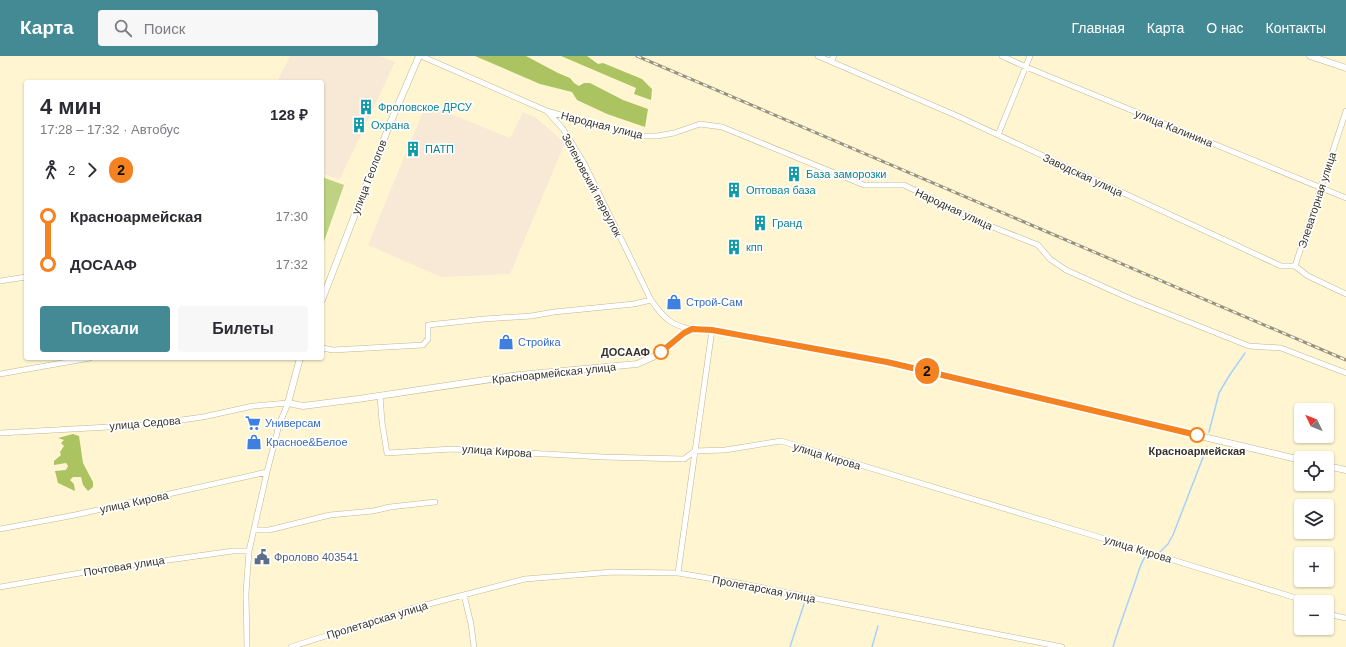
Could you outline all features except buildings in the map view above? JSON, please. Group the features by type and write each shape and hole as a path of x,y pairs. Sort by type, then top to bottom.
{"street":[{"name":"Зеленовский переулок","path":"420,56 547,111 563,129 584,163 650,300 666,319 683,328 692,329"},
{"name":"улица Геологов","path":"324,295 389,126 420,56"},
{"name":"Заводская улица","path":"818,56 998,135 1281,266 1295,266 1308,276 1346,294"},
{"path":"831,61 834,56"},
{"name":"улица Калинина","path":"1002,56 1321,189 1346,198"},
{"path":"998,135 1030,56"},
{"path":"1310,56 1346,68"},
{"name":"Народная улица","path":"547,111 600,127 639,136 657,136 674,133 700,124 722,128 864,185 904,185 985,224 1038,245 1050,259 1066,270 1131,299 1249,346 1281,348 1346,373"},
{"name":"Элеваторная улица","path":"1295,266 1346,111"},
{"path":"0,281 24,277"},
{"path":"324,348 333,350 423,345 428,339 428,325 531,316 554,312 634,304 650,300"},
{"path":"692,329 712,330 887,362 1294,458"},
{"name":"Красноармейская улица","path":"288,403 303,406 519,375 637,364 653,357 684,333 692,329"},
{"path":"678,573 712,330"},
{"path":"0,374 79,360"},
{"path":"247,647 246,593 249,551 279,425 288,403 299,360"},
{"name":"улица Кирова","path":"380,396 387,453 452,449 603,457 684,459 695,451 725,450 780,442 1098,536 1294,597"},
{"name":"улица Седова","path":"0,433 146,425 203,417 253,406 288,403"},
{"path":"1334,467 1346,470"},
{"name":"улица Кирова","path":"0,529 75,515 267,472"},
{"path":"254,530 269,530 330,515 373,511 390,507 435,502"},
{"name":"Почтовая улица","path":"0,587 104,568 233,551 249,551"},
{"name":"Пролетарская улица","path":"291,647 410,609 525,580 613,572 678,573 738,583 1062,647"},
{"path":"464,595 471,624 474,647"},
{"path":"1334,615 1346,618"}],"shaded area":[{"name":"Фроловское ДРСУ","path":"290,56 379,56 395,62 340,179 324,175 324,80 278,80"},
{"name":"ПАТП","path":"426,104 510,138 523,112 535,117 565,143 510,274 441,277 368,245"}],"green space":[{"path":"475,56 526,56 570,78 579,86 584,83 590,83 623,100 648,109 645,127 607,114 577,100 572,92 540,84"},
{"path":"561,56 587,56 598,64 603,63 642,79 652,89 651,100 634,94 636,88"},
{"path":"324,178 344,185 324,241"},
{"path":"73,434 79,436 83,463 93,482 93,487 88,491 83,485 81,477 73,477 70,480 74,484 75,491 58,483 55,471 66,470 68,466 66,463 54,465 54,461 61,455 60,452 64,446 61,443 64,440 58,438"}],"waterway":[{"path":"1209,432 1219,393 1245,353"},
{"path":"1160,552 1168,544 1173,535 1207,447"},
{"path":"1113,647 1140,567 1145,557"},
{"path":"790,647 804,604"},
{"path":"872,647 878,626"}],"railway":[{"path":"637,56 1346,360"}],"bus line":[{"name":"2","path":"661,352 684,333 692,329 712,330 887,362 1197,435"}],"place":[{"name":"Фроловское ДРСУ","path":"366,107"},
{"name":"Охрана","path":"359,125"},
{"name":"ПАТП","path":"413,149"},
{"name":"База заморозки","path":"794,174"},
{"name":"Оптовая база","path":"734,190"},
{"name":"Гранд","path":"760,223"},
{"name":"кпп","path":"734,247"},
{"name":"Строй-Сам","path":"674,302"},
{"name":"Стройка","path":"506,342"},
{"name":"ДОСААФ","path":"661,352"},
{"name":"Универсам","path":"253,423"},
{"name":"Красноармейская","path":"1197,435"},
{"name":"Красное&Белое","path":"254,442"},
{"name":"Фролово 403541","path":"262,557"}]}
